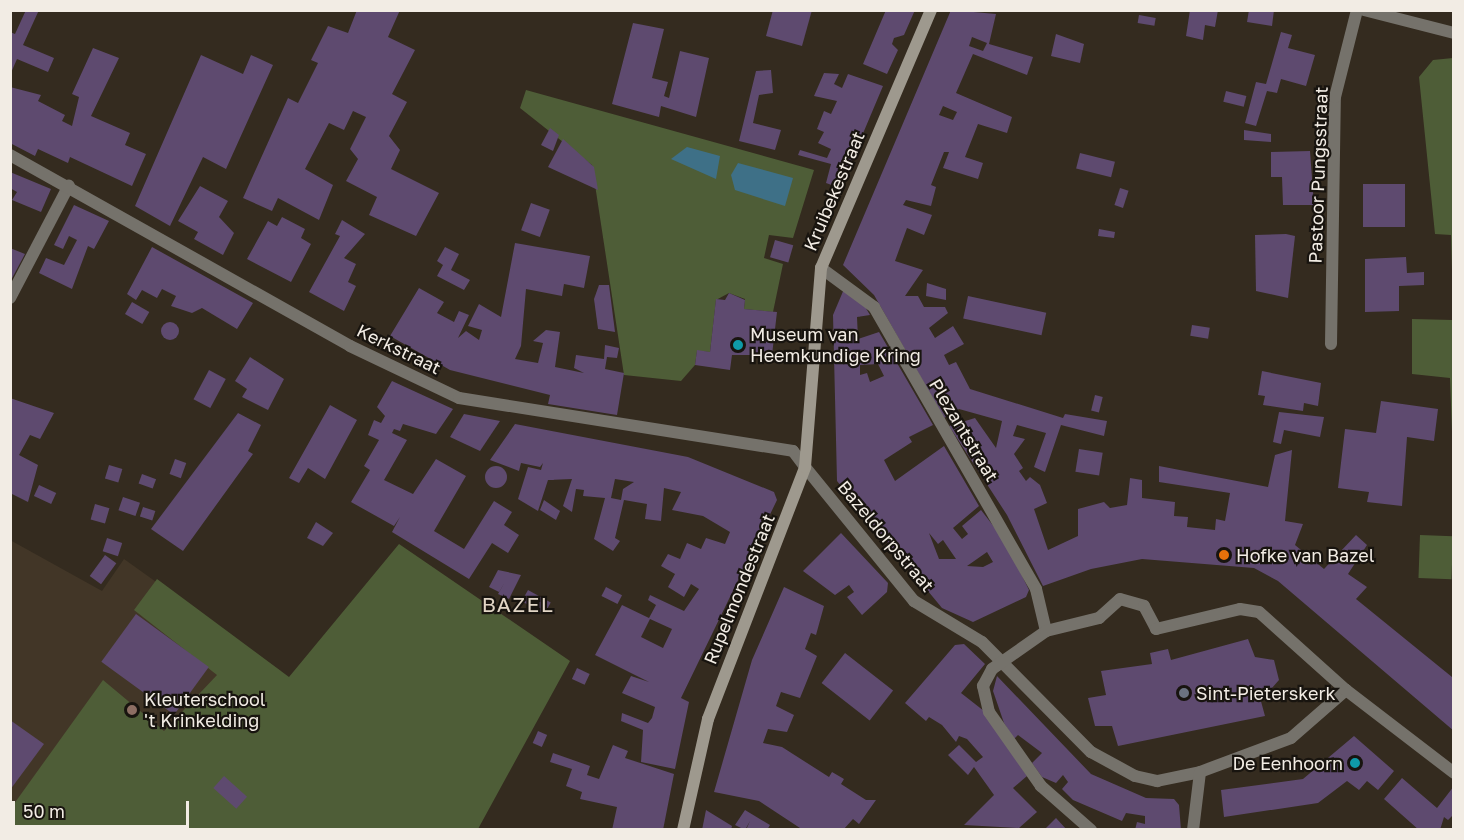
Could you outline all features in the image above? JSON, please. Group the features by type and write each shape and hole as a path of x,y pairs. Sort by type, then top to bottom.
{"main road":[{"name":"Kruibekestraat","path":"805,467 821,268 932,10"},
{"name":"Rupelmondestraat","path":"683,830 708,719 805,467"}],"street":[{"name":"Pastoor Pungsstraat","path":"1331,344 1335,97 1357,10"},
{"path":"1364,10 1454,33"},
{"name":"Kerkstraat","path":"10,155 69,185 350,346 459,398 793,452 805,467"},
{"path":"10,298 69,185"},
{"name":"Plezantstraat","path":"821,268 874,308 1032,580 1046,631"},
{"name":"Bazeldorpstraat","path":"805,467 914,601 1003,661 1091,752 1116,768 1157,781 1200,772 1291,738 1346,690"},
{"path":"1091,830 1041,786 989,712 983,686 1003,661 1046,631 1099,618 1120,599 1144,606 1156,629 1250,609 1346,690 1452,769"},
{"path":"1194,830 1200,772"}],"shaded area":[{"name":"Kleuterschool 't Krinkelding","path":"10,540 102,591 124,559 281,671 11,829"}],"green space":[{"path":"1454,58 1453,307 1451,235 1435,234 1419,77 1433,60"},
{"path":"526,90 814,170 793,238 769,235 764,258 783,264 773,312 744,309 745,299 729,293 716,300 710,352 697,351 695,365 681,381 624,375 592,165 520,108"},
{"path":"1412,319 1453,320 1453,459 1450,378 1412,374"},
{"path":"1420,535 1453,536 1451,579 1418,578"},
{"path":"399,544 570,661 478,829 11,830 11,808 103,680 164,731 217,675 134,610 157,579 289,677"}],"water":[{"path":"687,147 720,156 716,179 671,159"},
{"path":"738,163 793,178 785,206 735,190 731,175"}],"building":[{"path":"26,10 39,10 23,45 54,58 48,72 17,59 10,75 10,32 15,34"},
{"path":"357,10 400,10 388,37 415,50 392,94 407,102 389,136 400,150 391,169 439,193 416,236 369,215 377,197 346,181 358,159 350,149 366,117 353,111 344,130 329,123 305,169 333,185 319,220 278,198 272,211 243,198 288,98 298,103 318,63 311,60 328,26 348,33"},
{"path":"773,10 812,10 802,46 766,36"},
{"path":"886,10 915,10 904,35 894,38 892,44 898,50 887,74 863,64"},
{"path":"951,10 996,14 989,44 1033,57 1027,75 973,54 956,93 1012,117 1007,133 978,124 965,157 983,163 978,179 943,168 949,152 944,152 931,185 936,187 931,206 906,200 903,205 932,215 924,235 907,228 895,261 923,270 905,296 918,296 924,307 945,307 948,313 929,328 935,338 953,326 964,344 944,355 949,365 956,362 970,389 1063,418 1065,414 1107,421 1104,436 1061,425 1045,472 1034,467 1046,433 1017,425 1013,436 1025,439 1014,454 1023,468 1019,471 1026,481 1030,477 1040,485 1047,503 1034,509 1048,550 1078,536 1078,509 1104,502 1110,508 1127,505 1130,478 1142,480 1142,498 1175,502 1174,516 1188,517 1187,527 1215,530 1216,519 1225,521 1230,493 1159,482 1159,466 1268,487 1275,455 1292,450 1285,521 1303,524 1295,545 1324,569 1356,535 1367,545 1348,574 1367,587 1356,599 1452,677 1454,731 1278,581 1254,568 1142,559 1091,569 1043,586 1007,515 949,426 975,418 996,448 1002,421 959,409 944,418 874,295 843,265","holes":["972,37 987,43 983,51 969,46","943,106 957,112 953,120 939,115"]},
{"path":"1190,10 1218,10 1215,27 1205,25 1203,40 1186,36"},
{"path":"1249,10 1274,10 1272,26 1247,22"},
{"path":"1139,15 1156,18 1154,26 1138,23"},
{"path":"633,23 664,29 652,78 668,82 664,96 669,98 680,51 709,58 696,117 661,106 659,117 612,104"},
{"path":"1281,32 1292,35 1288,48 1315,55 1306,86 1281,79 1277,93 1267,91 1256,126 1245,123 1256,82 1266,84"},
{"path":"1056,34 1084,44 1080,63 1051,56"},
{"path":"93,48 119,58 91,116 130,133 125,145 146,154 132,186 70,157 68,163 38,149 35,156 10,143 10,87 41,95 38,101 65,115 62,121 72,126 79,97 72,94"},
{"path":"201,55 243,74 251,55 273,65 226,169 203,157 170,226 135,206"},
{"path":"771,70 773,93 759,95 753,123 781,130 775,150 739,141 756,71"},
{"path":"824,73 839,74 834,84 842,88 848,74 883,86 840,188 826,183 831,164 798,155 800,150 827,158 831,149 818,143 824,132 817,129 824,111 831,114 837,101 814,96"},
{"path":"1226,91 1246,96 1244,107 1223,102"},
{"path":"550,128 559,135 553,151 541,145"},
{"path":"1244,130 1271,134 1271,142 1244,140"},
{"path":"563,139 594,167 598,190 548,167"},
{"path":"1310,151 1314,205 1283,205 1282,177 1271,177 1271,152"},
{"path":"1080,153 1115,162 1111,177 1076,169"},
{"path":"10,172 51,189 41,212 12,200 17,192 10,188"},
{"path":"1363,184 1405,184 1405,227 1363,227"},
{"path":"200,186 228,201 219,217 234,233 223,255 194,239 198,232 178,221"},
{"path":"1120,188 1129,191 1123,208 1114,205"},
{"path":"531,203 550,210 540,237 521,230"},
{"path":"74,205 109,221 94,249 88,246 72,289 39,273 46,258 64,265 77,240 69,236 63,249 54,245"},
{"path":"282,217 305,229 301,238 311,244 291,282 247,259 268,221 277,226"},
{"path":"342,220 365,234 344,258 356,264 348,282 356,286 344,311 309,292 340,236 335,234"},
{"path":"1099,229 1115,232 1114,238 1098,236"},
{"path":"1255,235 1295,236 1288,298 1256,291"},
{"path":"775,240 793,245 788,263 770,257"},
{"path":"515,243 590,256 584,288 564,284 562,296 526,289 521,346 515,359 538,363 543,343 533,341 546,330 560,332 555,367 584,373 574,368 576,355 604,359 605,345 619,348 617,358 607,357 605,369 624,373 617,415 548,404 550,395 450,370 390,336 419,288 444,302 437,313 454,322 459,311 469,315 458,338 466,331 479,340 482,330 468,326 479,304 501,317"},
{"path":"152,247 253,303 237,329 202,308 192,313 171,306 176,296 162,289 157,298 142,290 136,300 127,294"},
{"path":"445,247 459,254 451,270 470,280 464,290 437,276 443,265 437,261"},
{"path":"10,248 25,254 10,282"},
{"path":"1406,257 1407,273 1424,272 1424,285 1399,286 1399,311 1365,312 1365,259"},
{"path":"927,283 946,289 946,300 926,296"},
{"path":"599,285 609,285 615,332 598,329 594,299"},
{"path":"844,289 861,300 870,315 857,317 858,339 879,332 933,425 909,437 912,442 884,460 895,481 944,446 979,506 953,528 962,539 968,534 962,526 981,510 1005,541 1029,590 1026,597 973,622 942,608 837,481 833,315","holes":["878,364 884,376 870,382 867,373 860,375 860,365","929,533 938,544 943,540 956,559 939,559","987,552 993,562 983,567 967,566"]},
{"path":"729,293 745,300 744,309 777,312 772,355 732,355 730,370 695,365 697,350 710,352 716,299 725,300"},
{"path":"968,296 1046,313 1041,335 963,318"},
{"path":"132,302 149,312 142,324 125,314"},
{"path":"166,322 174,322 179,327 177,338 166,340 161,335 161,327"},
{"path":"1192,325 1210,328 1208,339 1190,336"},
{"path":"250,357 284,379 268,410 242,397 247,389 235,381"},
{"path":"209,370 226,379 210,408 194,399"},
{"path":"1262,371 1321,383 1318,406 1304,403 1303,411 1263,405 1265,396 1258,395"},
{"path":"392,381 453,409 436,434 403,424 400,431 394,429 392,433 407,440 384,480 413,494 436,459 466,476 434,531 464,549 494,501 512,512 504,525 519,535 508,553 492,543 469,579 392,532 400,517 394,526 351,502 370,470 364,466 379,440 368,435 374,420 381,423 385,416 377,407"},
{"path":"1095,395 1103,397 1099,412 1091,411"},
{"path":"10,398 54,413 40,439 30,435 19,455 38,465 28,502 10,493"},
{"path":"1381,401 1438,409 1434,441 1407,437 1402,506 1367,502 1369,492 1338,488 1345,429 1376,433"},
{"path":"330,405 357,420 325,479 308,468 299,483 289,478"},
{"path":"1279,412 1324,417 1320,437 1284,430 1281,444 1273,442"},
{"path":"238,413 261,425 248,451 253,454 183,551 151,529"},
{"path":"464,414 500,421 480,451 450,437"},
{"path":"515,424 688,457 774,492 777,500 681,698 689,702 675,769 641,762 643,730 621,721 622,713 648,723 652,718 655,707 622,693 631,676 649,682 595,655 622,605 649,618 656,605 648,600 650,595 684,611 699,589 691,584 684,597 668,587 675,574 661,566 668,554 680,559 687,543 701,549 706,538 725,544 730,532 703,516 672,510 681,492 664,488 661,521 645,519 647,504 624,500 615,538 620,541 613,551 594,539 605,498 583,496 584,490 576,489 572,512 563,506 572,479 548,480 538,511 518,499 528,467 541,470 543,463 540,467 521,463 519,471 490,460","holes":["615,479 634,482 623,489 621,500 611,498","650,619 672,629 663,648 641,637"]},
{"path":"1079,449 1103,453 1099,475 1075,472"},
{"path":"175,459 186,463 181,478 170,474"},
{"path":"109,465 122,469 118,482 105,478"},
{"path":"496,466 504,469 507,477 504,485 496,488 488,485 485,477 488,469"},
{"path":"142,474 156,479 153,489 139,483"},
{"path":"39,485 56,493 51,504 34,496"},
{"path":"123,497 140,503 135,516 118,510"},
{"path":"544,500 560,511 556,520 540,510"},
{"path":"95,504 109,508 105,524 91,519"},
{"path":"143,507 155,511 152,521 140,517"},
{"path":"316,522 333,533 323,546 307,538"},
{"path":"841,533 888,583 887,592 862,615 847,597 854,592 849,585 835,595 803,571"},
{"path":"107,538 122,543 118,556 103,551"},
{"path":"105,555 116,563 101,584 90,576"},
{"path":"498,570 521,575 509,599 498,594 505,582 499,592 489,587"},
{"path":"606,587 622,595 617,604 601,596"},
{"path":"784,587 824,606 816,635 811,633 805,649 817,656 800,698 781,692 776,706 794,715 787,732 768,729 763,743 782,747 829,777 832,772 844,779 841,784 866,800 876,800 859,824 853,819 843,830 803,830 759,801 714,792 752,660"},
{"path":"528,590 551,603 544,614 522,601"},
{"path":"136,614 209,667 174,715 101,662"},
{"name":"Sint-Pieterskerk","path":"1248,639 1255,657 1274,660 1279,680 1265,696 1259,694 1265,716 1118,746 1112,726 1095,726 1088,698 1106,695 1101,671 1152,664 1150,653 1168,649 1171,660"},
{"path":"964,644 985,664 961,693 984,711 1027,776 1013,788 1037,812 1019,828 964,825 994,795 974,767 968,775 948,755 959,745 976,762 983,757 967,739 959,736 956,742 942,725 929,717 926,721 905,703 955,645"},
{"path":"845,653 893,691 870,720 822,683"},
{"path":"577,668 590,674 585,685 572,679"},
{"path":"997,676 1091,774 1146,798 1174,799 1179,805 1181,830 1135,830 1137,822 1145,824 1145,816 1126,813 1122,821 1073,800 1062,789 1068,782 1063,775 1056,783 1042,777 1032,763 1042,753 1018,735 1014,739 1004,723 993,691"},
{"path":"10,720 44,744 10,790"},
{"path":"538,731 547,735 542,747 533,743"},
{"path":"1354,736 1394,771 1378,790 1367,781 1359,790 1347,781 1318,803 1224,817 1221,790 1303,779"},
{"path":"613,745 628,751 625,758 674,774 663,830 612,830 617,807 580,799 582,792 566,786 572,769 550,762 553,753 590,766 587,775 599,779"},
{"path":"224,776 247,797 236,809 213,788"},
{"path":"1402,778 1437,808 1454,786 1454,814 1448,820 1444,817 1440,830 1419,830 1384,799"},
{"path":"706,810 732,826 731,830 702,830"},
{"path":"745,810 770,825 767,830 746,830 750,821 745,830 735,825"},
{"path":"1056,818 1067,830 1044,830"}],"place":[{"name":"Museum van Heemkundige Kring","path":"738,345"},
{"name":"Hofke van Bazel","path":"1224,555"},
{"name":"Sint-Pieterskerk","path":"1184,693"},
{"name":"Kleuterschool 't Krinkelding","path":"132,710"},
{"name":"De Eenhoorn","path":"1355,763"}],"district":[{"name":"BAZEL","path":"518,604"}]}
